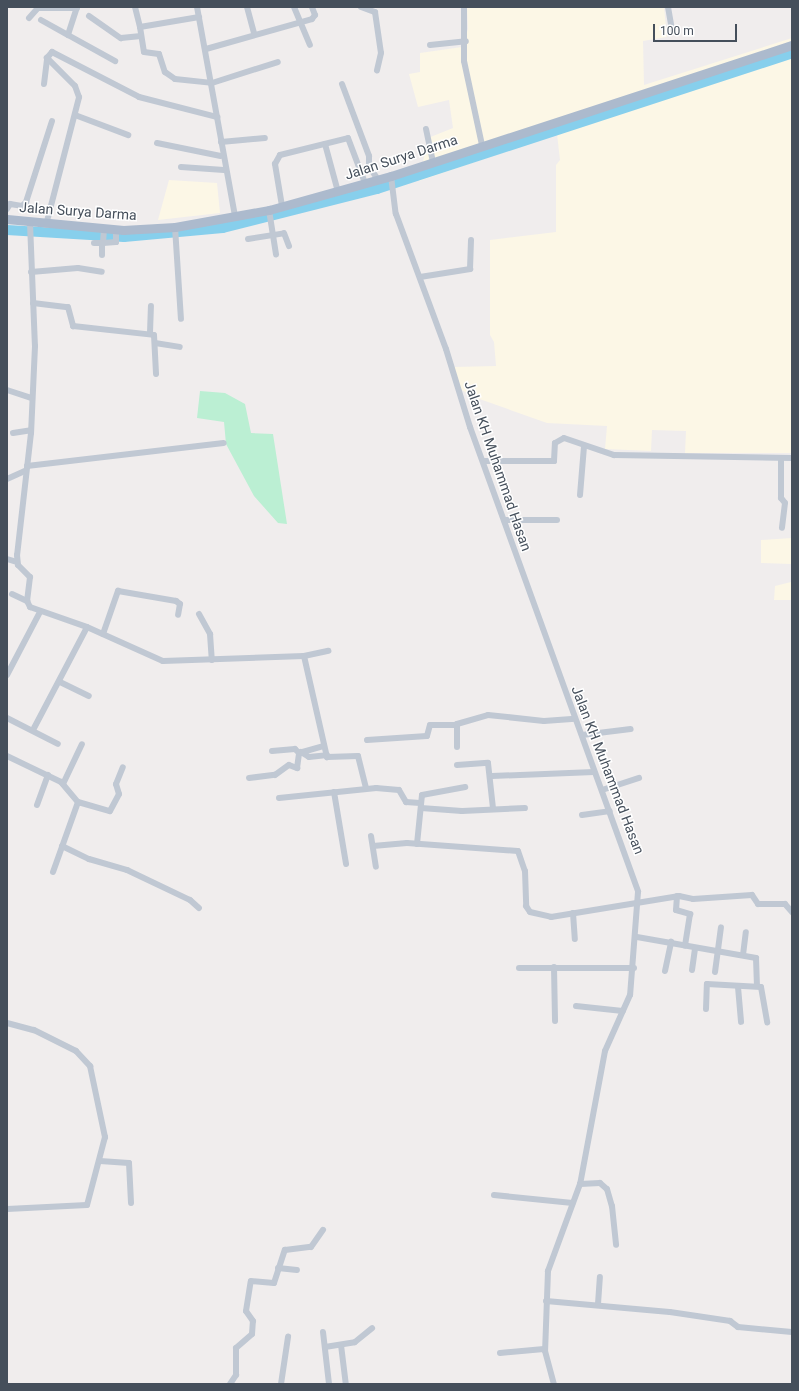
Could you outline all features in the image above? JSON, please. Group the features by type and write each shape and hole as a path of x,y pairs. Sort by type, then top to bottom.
{"main road":[{"name":"Jalan Surya Darma","path":"7,220 29,226 46,225 116,231 175,228 235,217 269,213 282,206 338,192 365,183 391,178 433,162 792,45"}],"street":[{"path":"135,7 144,52 160,55 167,75 212,83 278,62"},
{"path":"198,7 212,83 221,142 221,156 235,217"},
{"path":"247,7 254,34"},
{"path":"294,7 310,45"},
{"path":"206,49 313,18 312,7"},
{"path":"361,7 375,12 381,53 377,71"},
{"path":"464,7 466,41 464,61 482,146"},
{"path":"668,7 672,30"},
{"path":"29,18 38,8 77,8 68,35"},
{"path":"89,16 120,37 141,36"},
{"path":"140,27 199,17"},
{"path":"41,20 115,60"},
{"path":"430,45 466,41"},
{"path":"47,58 56,53 139,97 217,117"},
{"path":"44,84 47,58"},
{"path":"46,225 75,115 77,88 47,58"},
{"path":"342,84 369,156 369,166 378,180"},
{"path":"75,115 128,136"},
{"path":"7,209 10,204 22,206 26,202 52,121"},
{"path":"426,129 433,162"},
{"path":"221,142 265,138"},
{"path":"282,206 276,158 325,144 349,140 365,183"},
{"path":"157,143 221,156"},
{"path":"325,144 338,192"},
{"path":"181,167 224,170"},
{"name":"Jalan KH Muhammad Hasan","path":"391,178 396,214 420,277 483,461 594,772 631,866 639,901 637,937 630,995 605,1051 580,1184 552,1259 546,1300 544,1349 554,1384"},
{"path":"269,213 276,254"},
{"path":"17,562 31,430 35,346 29,226"},
{"path":"175,228 181,319"},
{"path":"102,255 104,231"},
{"path":"94,243 117,240 116,231"},
{"path":"248,239 286,233 289,246"},
{"path":"420,277 470,269 471,240"},
{"path":"32,272 78,268 102,272"},
{"path":"33,302 68,307 73,326 150,333"},
{"path":"151,306 150,333 155,343 156,374"},
{"path":"155,343 180,347"},
{"path":"7,390 32,398"},
{"path":"13,433 31,430"},
{"path":"483,461 554,461 555,443 560,438 614,455 792,458"},
{"path":"7,479 26,468 224,443"},
{"path":"580,495 584,446"},
{"path":"781,458 781,498 785,503 782,528"},
{"path":"504,520 557,520"},
{"path":"7,559 17,562 30,579 27,601"},
{"path":"103,634 118,591 176,602 180,604 178,615"},
{"path":"12,594 27,601 40,612 87,627 157,660 212,660 304,656 328,651"},
{"path":"8,671 40,612"},
{"path":"199,614 210,634 212,660"},
{"path":"33,730 60,682 87,627"},
{"path":"304,656 327,755"},
{"path":"60,682 89,696"},
{"path":"367,740 427,736 430,725 456,725 491,715 544,721 575,718"},
{"path":"7,718 58,744"},
{"path":"456,725 457,747"},
{"path":"582,735 632,729"},
{"path":"63,784 82,744"},
{"path":"300,752 324,746"},
{"path":"272,751 295,749 309,757 327,755 330,758 358,756 366,788"},
{"path":"249,778 275,775 290,764 298,768 300,752"},
{"path":"7,756 48,775 63,784 78,802 111,811 119,794 116,784 123,767"},
{"path":"456,765 488,764 492,776 493,808"},
{"path":"492,776 594,772"},
{"path":"37,805 48,775"},
{"path":"602,790 639,778"},
{"path":"416,844 421,805 426,791 465,787"},
{"path":"279,798 366,788 399,790 408,803 462,811 493,808 525,808"},
{"path":"334,792 346,864"},
{"path":"53,872 78,802"},
{"path":"582,815 610,811"},
{"path":"371,836 376,867"},
{"path":"373,846 416,844 518,851 522,857 528,910 557,917 639,901 676,896 752,895 758,904 784,904 792,912"},
{"path":"62,846 140,875 190,900 198,908"},
{"path":"676,896 676,910 690,914 685,946"},
{"path":"573,913 575,938"},
{"path":"715,972 721,927"},
{"path":"743,955 746,932"},
{"path":"637,937 743,955 758,959 757,986"},
{"path":"665,971 671,942"},
{"path":"692,970 695,948"},
{"path":"554,967 555,1021"},
{"path":"519,968 634,968"},
{"path":"706,1009 707,984 738,987 757,986 764,988 767,1022"},
{"path":"738,987 741,1022"},
{"path":"576,1006 623,1011"},
{"path":"7,1023 34,1030 76,1051 90,1066 105,1137 100,1161 85,1206 7,1209"},
{"path":"100,1161 129,1163 132,1202"},
{"path":"580,1184 600,1183 609,1193 616,1245"},
{"path":"494,1196 573,1203"},
{"path":"230,1384 236,1375 238,1344 252,1334 253,1321 246,1311 251,1281 274,1283 286,1248 311,1247 323,1230"},
{"path":"278,1268 297,1270"},
{"path":"598,1304 600,1277"},
{"path":"546,1300 598,1304 792,1332"},
{"path":"325,1347 355,1342 372,1328"},
{"path":"323,1332 329,1384"},
{"path":"280,1384 288,1337"},
{"path":"340,1345 346,1384"},
{"path":"500,1353 544,1349"}],"shaded area":[{"path":"467,7 664,7 667,37 643,41 644,85 792,38 792,453 685,453 686,431 652,430 651,451 605,449 607,426 547,423 471,396 459,388 454,367 496,366 494,342 490,335 490,240 556,232 556,165 560,160 557,134 419,181 428,138 453,128 449,100 418,107 409,74 420,72 420,53 462,47 468,29"},
{"path":"169,180 217,183 220,213 158,220"},
{"path":"792,538 792,600 774,600 775,586 791,582 791,564 761,563 761,540"}],"green space":[{"path":"200,391 225,393 245,404 251,433 273,434 287,524 278,523 254,496 226,444 224,422 197,418"}],"waterway":[{"path":"7,230 124,237 223,228 377,189 792,53"}]}
